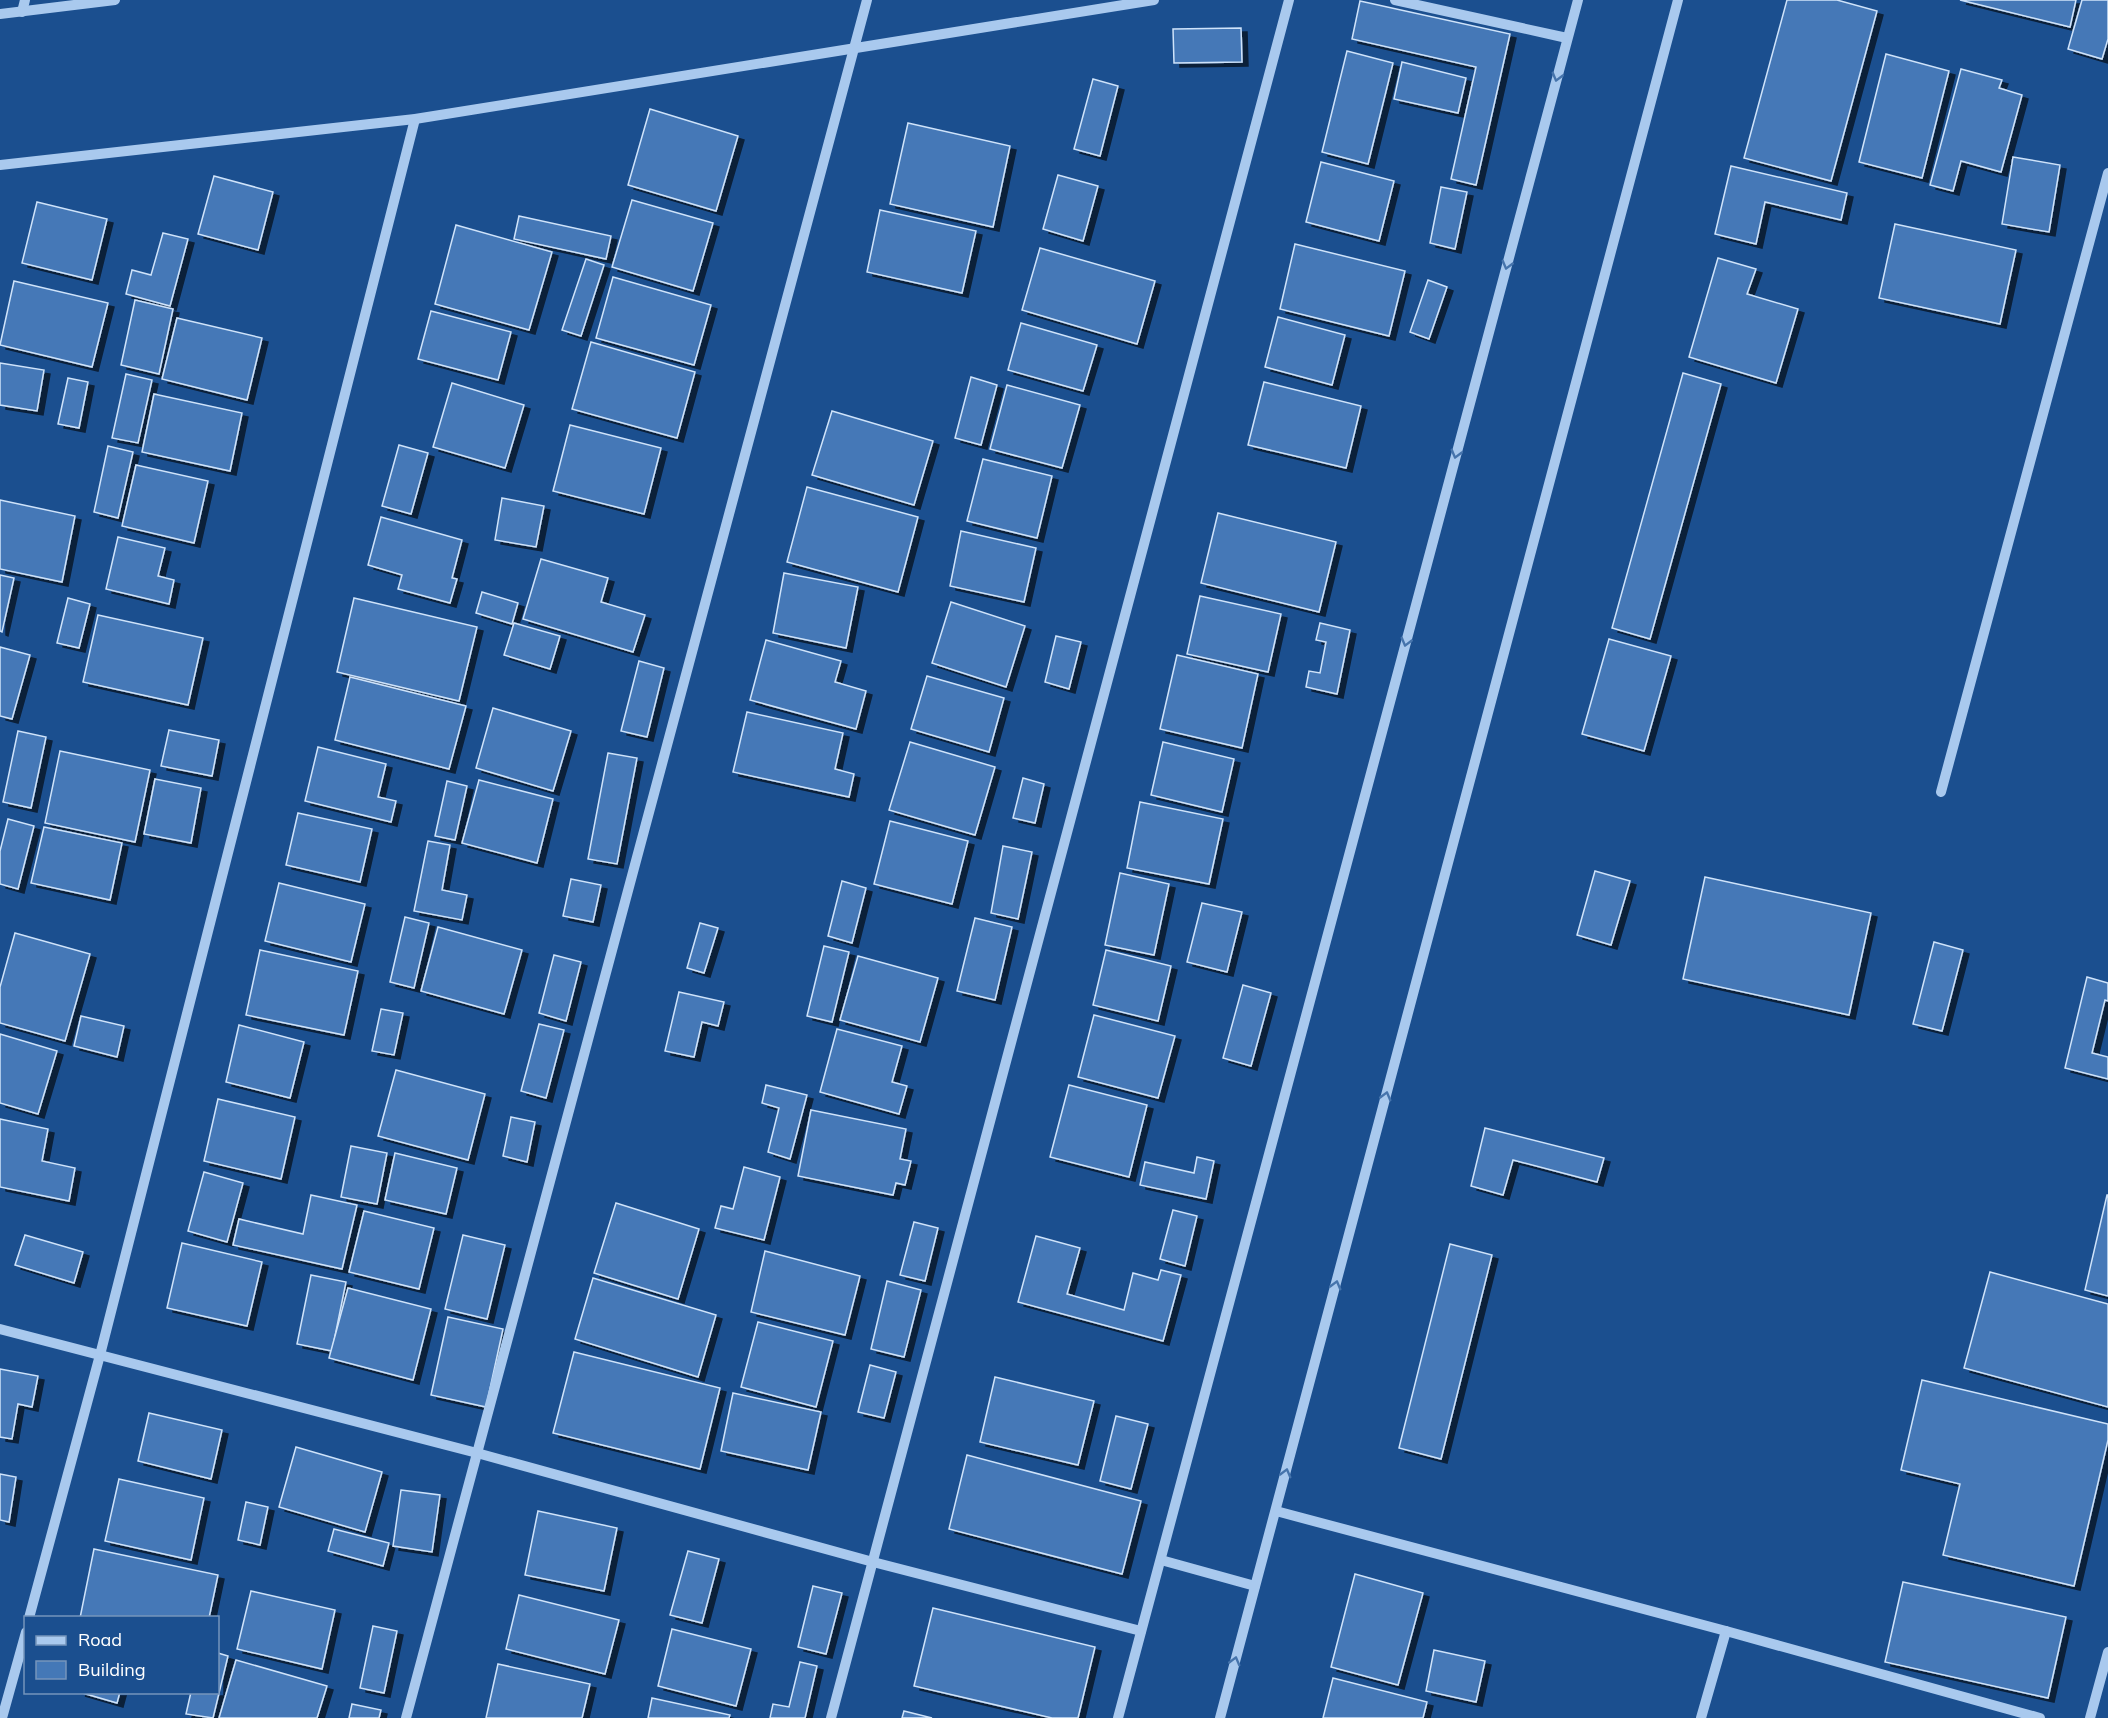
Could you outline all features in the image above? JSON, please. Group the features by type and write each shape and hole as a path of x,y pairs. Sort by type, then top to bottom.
{"street":[{"path":"22,12 25,0"},
{"path":"0,14 115,0"},
{"path":"406,1718 867,0"},
{"path":"0,165 415,119 1154,0"},
{"path":"831,1718 1289,0"},
{"path":"1395,0 1567,38"},
{"path":"1118,1718 1578,0"},
{"path":"1220,1718 1678,0"},
{"path":"29,1616 100,1355 415,119"},
{"path":"1941,792 2108,173"},
{"path":"0,1329 477,1453 873,1562 1141,1631"},
{"path":"1276,1510 2040,1718"},
{"path":"1161,1560 1255,1586"},
{"path":"1701,1718 1726,1631"},
{"path":"2,1718 24,1639"},
{"path":"2090,1718 2108,1652"}],"building":[{"path":"1787,0 1837,0 1877,11 1831,181 1744,158"},
{"path":"1960,0 2076,0 2070,27"},
{"path":"2082,0 2108,0 2108,39 2102,59 2068,49"},
{"path":"1360,1 1510,34 1476,185 1451,179 1476,67 1352,39"},
{"path":"1241,28 1242,62 1174,63 1173,29"},
{"path":"1347,51 1393,63 1368,164 1322,152"},
{"path":"1886,54 1949,71 1922,178 1859,162"},
{"path":"1402,62 1466,78 1458,113 1394,99"},
{"path":"1961,69 2002,80 1999,88 2022,95 2001,172 1961,161 1953,191 1930,185"},
{"path":"1093,79 1118,86 1100,156 1074,149"},
{"path":"650,109 738,136 716,211 628,185"},
{"path":"908,123 1010,146 993,227 890,204"},
{"path":"2013,157 2060,165 2049,232 2002,224"},
{"path":"1321,162 1394,181 1379,241 1306,222"},
{"path":"1731,166 1847,193 1841,220 1765,202 1756,244 1715,234"},
{"path":"1058,175 1098,186 1083,241 1043,229"},
{"path":"214,176 273,192 258,250 198,234"},
{"path":"1441,187 1467,192 1455,249 1430,243"},
{"path":"632,200 713,223 693,291 612,267"},
{"path":"37,202 107,219 92,280 22,263"},
{"path":"880,210 976,231 962,293 867,272"},
{"path":"519,216 611,236 606,259 514,239"},
{"path":"1895,224 2016,250 2000,324 1879,298"},
{"path":"456,225 552,252 529,330 435,304"},
{"path":"163,233 188,239 170,306 126,294 132,270 151,275"},
{"path":"1295,244 1405,271 1389,336 1280,309"},
{"path":"1040,248 1155,281 1137,344 1022,310"},
{"path":"1718,258 1756,269 1747,294 1798,309 1776,383 1689,357"},
{"path":"586,259 604,265 581,336 562,330"},
{"path":"613,277 711,305 694,365 596,338"},
{"path":"1428,280 1447,287 1429,339 1410,332"},
{"path":"14,281 108,303 92,367 0,345"},
{"path":"135,300 173,309 159,374 121,365"},
{"path":"431,311 511,332 498,380 418,359"},
{"path":"1278,317 1345,335 1332,385 1265,367"},
{"path":"177,318 262,338 247,400 162,379"},
{"path":"1021,323 1097,345 1083,391 1008,370"},
{"path":"591,342 695,372 677,438 572,409"},
{"path":"0,363 44,370 37,411 0,405"},
{"path":"1683,373 1721,384 1650,639 1612,628"},
{"path":"126,374 152,380 138,443 112,438"},
{"path":"971,377 997,385 981,445 955,438"},
{"path":"68,378 88,382 79,428 58,424"},
{"path":"1264,382 1361,406 1346,468 1248,445"},
{"path":"452,383 524,405 505,468 433,447"},
{"path":"1007,385 1080,405 1062,468 990,449"},
{"path":"154,394 242,413 230,471 142,452"},
{"path":"832,411 933,441 914,505 812,475"},
{"path":"570,425 661,448 644,514 553,491"},
{"path":"399,445 428,453 411,514 382,506"},
{"path":"108,446 133,452 118,518 94,512"},
{"path":"983,459 1052,476 1037,538 967,521"},
{"path":"136,465 208,481 194,543 122,526"},
{"path":"807,487 918,517 898,592 787,562"},
{"path":"502,498 544,506 536,547 495,540"},
{"path":"0,500 75,516 62,582 0,569"},
{"path":"1218,513 1336,542 1319,612 1201,583"},
{"path":"381,517 462,540 452,578 457,579 450,603 398,589 402,575 368,565"},
{"path":"961,531 1036,548 1024,602 950,586"},
{"path":"118,537 165,548 158,576 174,580 169,604 106,589"},
{"path":"541,559 608,578 601,602 645,615 633,652 523,619"},
{"path":"784,573 858,587 846,648 773,633"},
{"path":"0,575 14,578 2,632 0,631"},
{"path":"482,592 518,603 512,624 476,613"},
{"path":"1200,596 1281,614 1268,672 1187,654"},
{"path":"68,598 90,604 79,648 57,643"},
{"path":"354,598 477,627 459,701 337,672"},
{"path":"951,602 1025,626 1006,687 932,663"},
{"path":"98,615 203,638 188,705 83,682"},
{"path":"514,623 560,636 550,669 504,655"},
{"path":"1320,623 1350,630 1337,694 1306,687 1309,671 1320,673 1326,642 1316,640"},
{"path":"1056,636 1081,642 1069,689 1045,682"},
{"path":"1609,639 1671,656 1644,751 1582,734"},
{"path":"766,640 841,661 835,682 866,691 856,729 750,700"},
{"path":"0,647 30,655 12,719 0,716"},
{"path":"1177,655 1258,674 1242,748 1160,729"},
{"path":"639,661 664,668 647,737 621,731"},
{"path":"927,676 1004,698 989,752 911,729"},
{"path":"350,677 466,706 449,769 335,740"},
{"path":"493,708 571,731 553,791 476,768"},
{"path":"747,712 843,733 835,769 854,774 849,797 733,772"},
{"path":"169,730 219,740 212,776 161,766"},
{"path":"18,731 46,737 31,808 3,802"},
{"path":"910,742 995,767 975,835 889,810"},
{"path":"1163,742 1234,759 1222,812 1151,795"},
{"path":"318,747 386,764 378,797 396,801 391,822 305,801"},
{"path":"60,751 150,770 135,842 45,823"},
{"path":"608,753 637,758 617,864 588,859"},
{"path":"1023,778 1044,784 1035,823 1013,818"},
{"path":"155,779 201,788 191,843 144,834"},
{"path":"479,780 553,799 537,863 462,843"},
{"path":"447,781 467,786 455,840 435,836"},
{"path":"1140,802 1223,819 1209,884 1127,868"},
{"path":"298,813 372,829 360,882 286,865"},
{"path":"8,819 34,826 18,889 0,884 0,851"},
{"path":"890,821 968,841 952,904 874,884"},
{"path":"44,827 122,843 110,900 31,883"},
{"path":"428,841 450,845 442,890 467,895 462,920 414,911"},
{"path":"1003,846 1032,852 1018,919 991,913"},
{"path":"1595,871 1630,881 1611,945 1577,935"},
{"path":"1120,873 1169,884 1154,955 1105,945"},
{"path":"1705,877 1871,913 1849,1015 1683,979"},
{"path":"571,879 601,885 593,922 563,916"},
{"path":"842,881 866,888 852,943 828,936"},
{"path":"279,883 365,904 351,962 265,941"},
{"path":"1202,903 1242,912 1227,972 1187,962"},
{"path":"405,917 429,923 414,988 390,982"},
{"path":"975,918 1012,927 995,1000 957,991"},
{"path":"700,923 718,928 704,973 687,968"},
{"path":"438,927 522,950 504,1014 421,991"},
{"path":"15,933 90,954 65,1041 0,1023 0,987"},
{"path":"1934,942 1963,950 1942,1031 1913,1024"},
{"path":"824,946 849,952 832,1022 807,1016"},
{"path":"260,950 358,971 344,1035 246,1015"},
{"path":"1106,950 1171,966 1158,1021 1093,1005"},
{"path":"554,955 581,962 566,1021 539,1013"},
{"path":"858,956 938,978 920,1042 840,1020"},
{"path":"2087,977 2108,983 2108,1001 2105,1000 2092,1053 2108,1057 2108,1079 2065,1068"},
{"path":"1243,985 1271,993 1251,1066 1223,1058"},
{"path":"679,992 724,1002 718,1026 702,1022 694,1057 665,1051"},
{"path":"381,1009 403,1013 394,1055 372,1051"},
{"path":"1094,1015 1175,1036 1158,1098 1078,1077"},
{"path":"81,1016 124,1026 117,1057 74,1046"},
{"path":"539,1024 564,1030 546,1098 521,1091"},
{"path":"239,1025 304,1042 290,1098 226,1082"},
{"path":"837,1029 902,1046 892,1082 907,1086 899,1114 820,1092"},
{"path":"0,1034 57,1051 38,1114 0,1103"},
{"path":"396,1070 485,1094 468,1160 378,1136"},
{"path":"766,1085 807,1095 790,1159 768,1152 779,1108 762,1103"},
{"path":"1069,1085 1147,1105 1129,1177 1050,1157"},
{"path":"218,1099 295,1117 281,1179 204,1161"},
{"path":"811,1110 906,1129 900,1159 911,1161 905,1185 896,1183 893,1195 798,1176"},
{"path":"511,1117 535,1122 527,1162 503,1156"},
{"path":"0,1119 48,1129 42,1161 75,1168 69,1201 0,1187"},
{"path":"1485,1128 1604,1158 1597,1182 1513,1160 1503,1195 1471,1186"},
{"path":"351,1146 387,1153 377,1204 341,1197"},
{"path":"395,1153 457,1168 446,1214 385,1200"},
{"path":"1197,1157 1214,1161 1206,1199 1140,1185 1145,1162 1194,1173"},
{"path":"744,1167 780,1177 764,1240 715,1228 721,1206 733,1209"},
{"path":"204,1172 243,1183 227,1242 188,1231"},
{"path":"311,1195 357,1205 342,1269 233,1245 239,1219 303,1234"},
{"path":"2108,1195 2108,1296 2085,1290"},
{"path":"616,1203 699,1229 678,1299 594,1273"},
{"path":"1173,1210 1197,1216 1185,1266 1160,1259"},
{"path":"364,1211 434,1228 419,1289 349,1272"},
{"path":"914,1222 938,1228 925,1281 900,1275"},
{"path":"25,1235 83,1252 74,1283 15,1265"},
{"path":"463,1235 505,1245 487,1319 445,1309"},
{"path":"1036,1236 1080,1248 1067,1294 1124,1310 1133,1273 1158,1280 1161,1270 1181,1275 1163,1341 1018,1302"},
{"path":"182,1243 262,1262 247,1326 167,1308"},
{"path":"1450,1244 1492,1255 1441,1459 1399,1448"},
{"path":"765,1251 860,1276 845,1335 751,1312"},
{"path":"1990,1272 2108,1304 2108,1407 1964,1368"},
{"path":"311,1275 346,1282 332,1351 297,1344"},
{"path":"593,1278 716,1315 698,1377 575,1339"},
{"path":"887,1281 921,1290 904,1357 871,1349"},
{"path":"348,1288 431,1309 413,1380 329,1358"},
{"path":"448,1317 503,1329 486,1407 431,1395"},
{"path":"758,1322 833,1341 816,1407 741,1387"},
{"path":"574,1352 720,1388 700,1469 553,1433"},
{"path":"870,1365 896,1372 884,1418 858,1412"},
{"path":"0,1369 38,1376 32,1407 18,1404 12,1439 0,1437"},
{"path":"995,1377 1094,1401 1078,1465 980,1442"},
{"path":"1922,1380 2108,1424 2108,1440 2074,1586 1943,1555 1960,1484 1901,1470"},
{"path":"733,1393 821,1412 808,1470 721,1451"},
{"path":"149,1413 222,1430 211,1479 138,1461"},
{"path":"1116,1416 1148,1424 1131,1489 1100,1481"},
{"path":"296,1447 382,1472 365,1532 279,1507"},
{"path":"967,1455 1141,1501 1122,1574 949,1529"},
{"path":"0,1474 16,1477 9,1522 0,1520"},
{"path":"119,1479 204,1498 191,1560 105,1541"},
{"path":"401,1490 440,1495 432,1552 393,1546"},
{"path":"246,1502 268,1507 260,1545 238,1540"},
{"path":"538,1511 617,1528 604,1591 525,1575"},
{"path":"334,1529 389,1543 383,1566 328,1551"},
{"path":"94,1549 218,1575 209,1616 80,1616"},
{"path":"688,1551 719,1559 702,1623 670,1615"},
{"path":"1355,1574 1423,1593 1398,1685 1331,1667"},
{"path":"1903,1582 2066,1617 2048,1698 1885,1662"},
{"path":"813,1586 842,1593 826,1654 798,1647"},
{"path":"251,1591 335,1610 322,1669 237,1649"},
{"path":"519,1595 619,1620 605,1674 506,1649"},
{"path":"933,1608 1095,1647 1078,1718 1052,1718 914,1686"},
{"path":"373,1626 397,1631 384,1693 360,1688"},
{"path":"672,1629 751,1649 736,1706 658,1686"},
{"path":"1434,1650 1485,1661 1476,1702 1426,1691"},
{"path":"219,1653 228,1656 219,1693"},
{"path":"236,1660 327,1686 317,1718 219,1718"},
{"path":"800,1662 817,1666 805,1718 770,1718 773,1704 789,1707"},
{"path":"498,1664 590,1684 582,1718 486,1718"},
{"path":"1333,1678 1427,1702 1423,1718 1323,1718"},
{"path":"86,1694 119,1694 117,1703"},
{"path":"191,1694 219,1694 213,1718 186,1714"},
{"path":"652,1698 730,1715 729,1718 648,1718"},
{"path":"352,1704 381,1710 379,1718 349,1718"},
{"path":"904,1711 932,1718 902,1718"}]}
